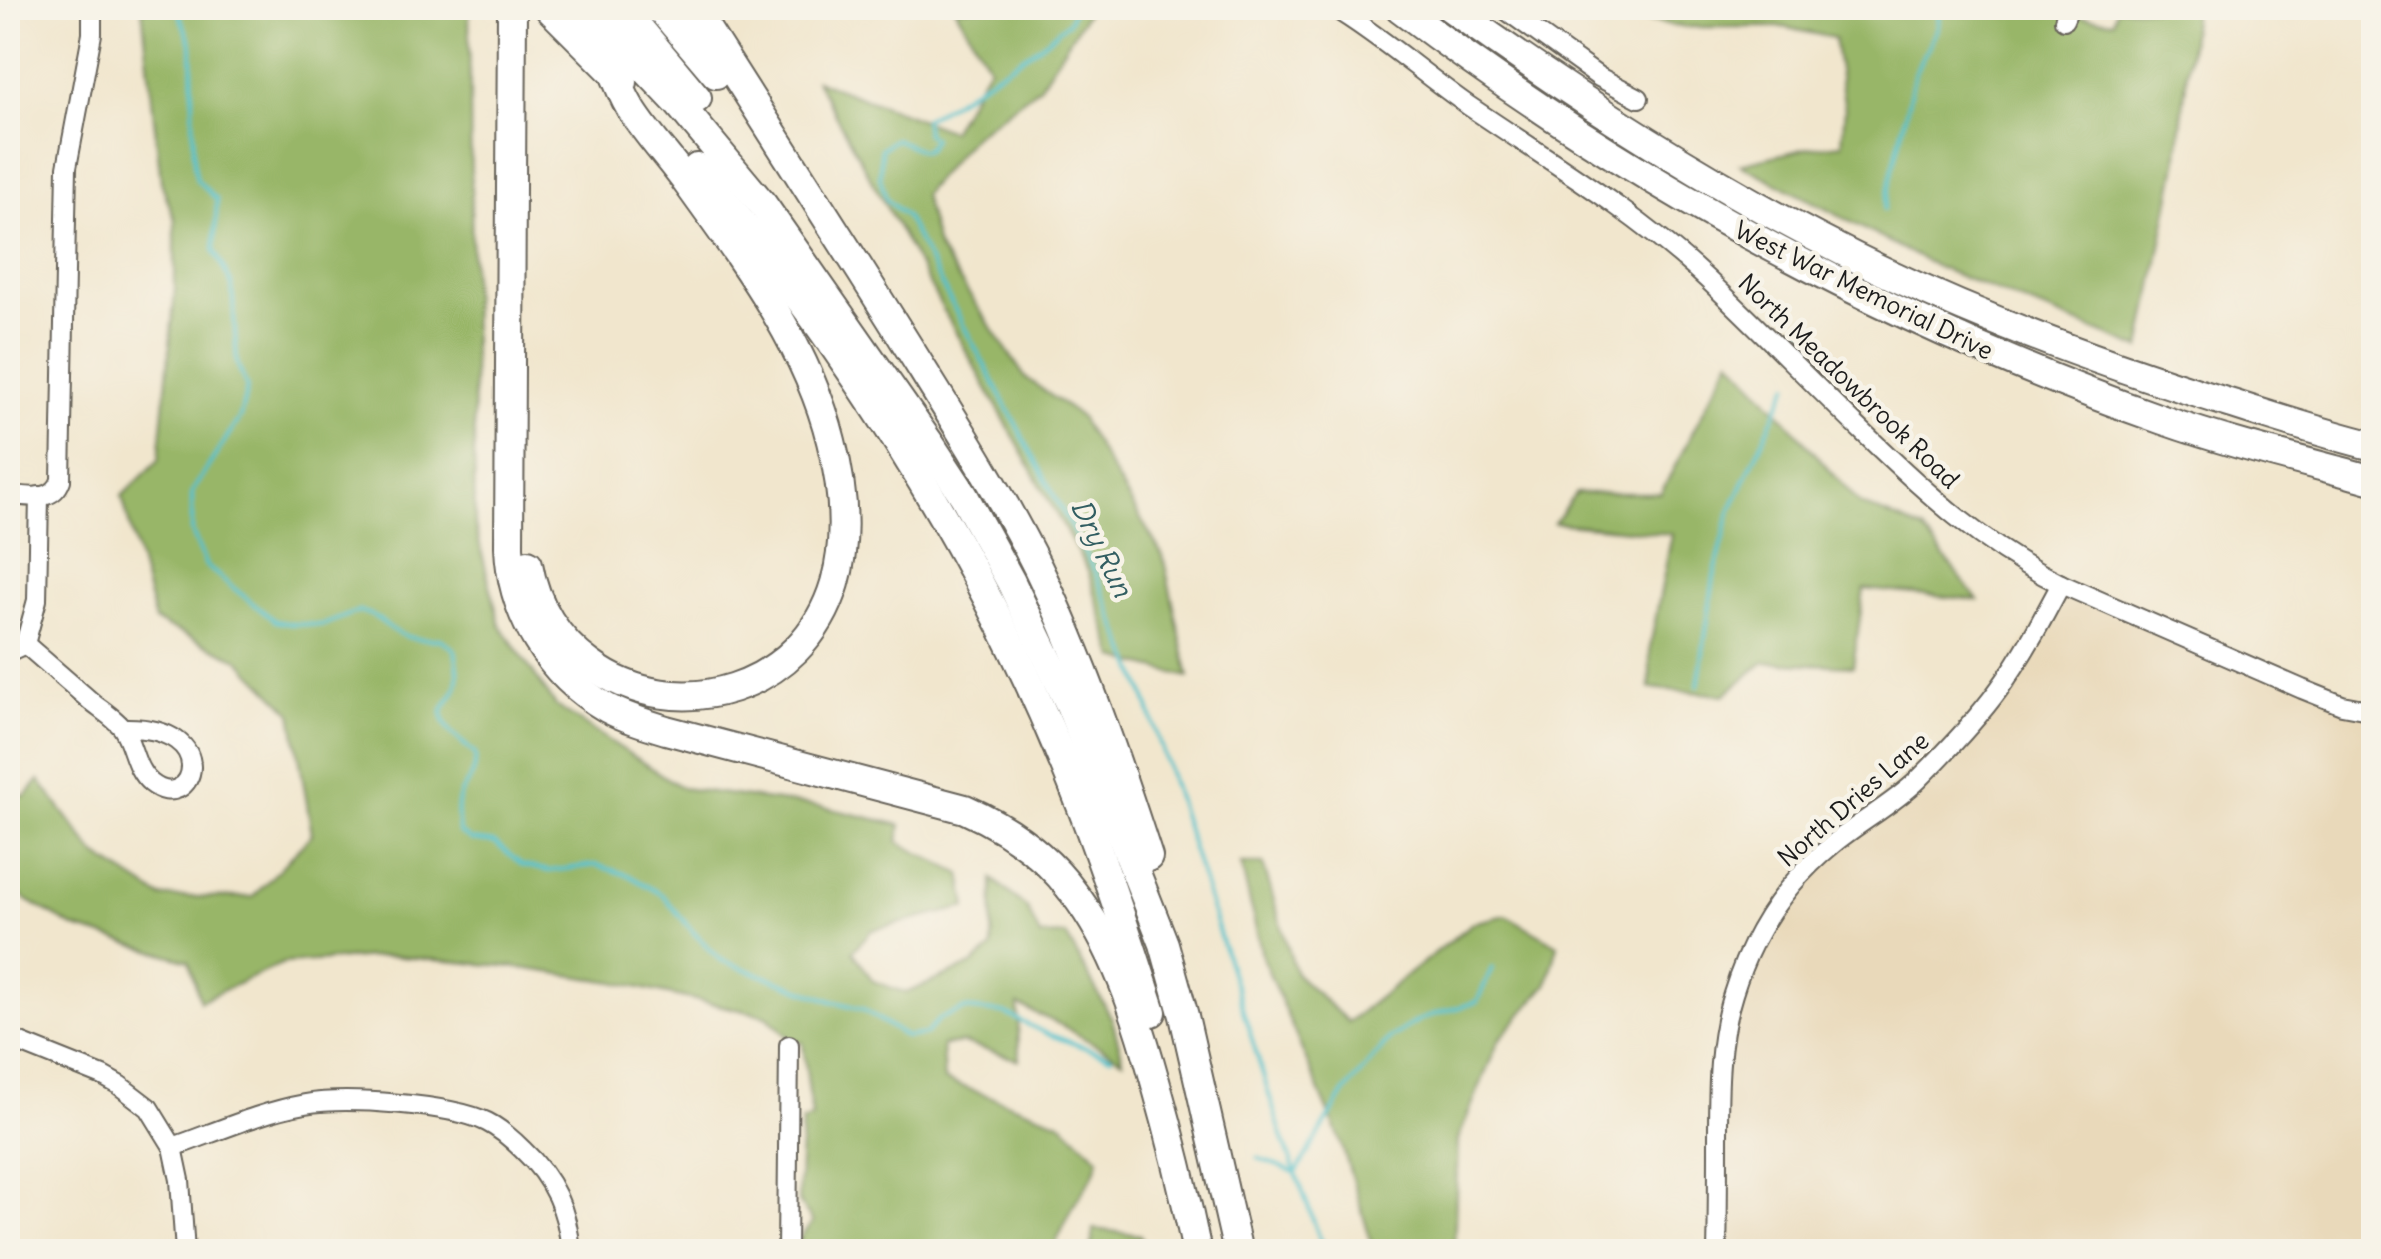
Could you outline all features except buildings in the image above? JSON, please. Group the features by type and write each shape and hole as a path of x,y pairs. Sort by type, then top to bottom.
{"highway":[{"path":"549,8 613,71 706,178 826,332 869,395 966,558 1014,652 1085,815 1131,944 1167,1062 1210,1252"},
{"path":"588,8 678,103 763,205 930,444 1011,582 1070,705 1164,944 1238,1252"},
{"path":"622,8 744,160 763,205"},
{"path":"660,8 723,84 961,429"},
{"path":"692,8 961,429 1032,557 1078,658 1127,794 1158,891 1164,944"},
{"name":"West War Memorial Drive","path":"1400,8 1544,111 1668,190 1866,297 2112,400 2213,436 2374,480"},
{"name":"West War Memorial Drive","path":"1451,8 1660,149 1754,204 1880,269 2125,370 2374,446"},
{"path":"521,18 526,527 530,575 554,628 603,674 656,694 716,694 778,666 818,621 833,588 840,556 841,486 826,420 790,337 688,184 632,111 613,71"},
{"path":"521,18 509,557 516,592 530,628 572,683 596,702 622,715 965,809 1006,830 1046,862 1086,909 1133,1009 1172,1140 1197,1252"},
{"path":"2213,436 2352,482 2374,495"},
{"path":"2336,437 2374,437"}],"street":[{"path":"8,495 50,495 62,477 67,167 92,34 92,8"},
{"name":"North Meadowbrook Road","path":"1334,8 1644,224 1708,280 1950,512 2006,554 2061,584 2318,695 2342,705 2374,711"},
{"path":"1504,8 1599,77 1639,98"},
{"path":"39,496 37,600 16,648 122,728"},
{"name":"North Dries Lane","path":"1718,1252 1722,1039 1732,995 1749,951 1772,911 1805,869 1905,792 1973,722 2016,664 2061,584"},
{"path":"8,1038 119,1084 149,1108 173,1147 180,1180 185,1252"},
{"path":"787,1252 789,1045"},
{"path":"173,1147 306,1104 350,1101 453,1112 486,1121 510,1137 542,1168 560,1200 570,1231 570,1252"}],"shaded area":[{"path":"2061,584 2373,711 2373,1251 1719,1252 1721,1045 1735,987 1794,882 1976,718"}],"green space":[{"path":"142,8 469,11 475,526 500,625 556,706 682,788 823,807 901,825 898,842 961,874 967,907 872,930 853,951 873,981 906,993 972,965 992,948 993,879 1027,908 1040,936 1066,935 1112,1019 1123,1060 1018,1005 1019,1060 963,1043 942,1045 944,1080 1061,1122 1099,1158 1052,1251 801,1251 798,1240 813,1222 798,1201 802,1122 812,1118 803,1043 791,1040 767,1016 614,982 515,967 390,956 283,963 200,1001 189,961 75,928 8,889 8,789 25,797 39,780 95,854 161,897 253,897 312,834 292,713 238,659 155,621 122,496 159,460 175,291 175,220 161,182"},
{"path":"955,8 1090,8 1039,87 974,135 923,194 937,247 1025,377 1079,416 1163,556 1189,677 1115,658 1088,571 816,80 951,131 989,66"},
{"path":"1607,8 2017,8 2113,21 2117,8 2194,8 2177,163 2141,349 1939,268 1740,164 1842,144 1845,108 1834,38 1783,27 1683,27 1606,12"},
{"path":"1731,358 1860,504 1923,530 1978,600 1864,589 1853,666 1764,662 1724,695 1650,688 1650,647 1672,534 1554,523 1576,493 1661,493"},
{"path":"1241,864 1263,864 1296,974 1348,1022 1473,923 1506,915 1558,945 1547,985 1499,1040 1458,1139 1454,1251 1374,1251 1340,1139 1263,959"},
{"path":"1094,1229 1140,1235 1148,1251 1090,1251"}],"waterway":[{"path":"177,8 192,46 194,165 197,180 217,200 214,250 232,285 237,363 247,388 240,417 192,492 192,532 206,566 275,621 323,625 359,611 402,635 441,639 455,650 458,680 443,718 451,732 475,754 474,770 461,792 458,807 459,832 471,840 495,843 522,865 549,871 596,865 628,875 663,895 721,960 863,1009 906,1037 926,1034 939,1019 965,1009 1004,1013 1111,1057"},
{"name":"Dry Run","path":"1074,8 1069,21 1038,47 924,118 926,133 933,138 928,148 922,151 895,139 881,149 880,177 886,199 905,216 1095,572 1145,695 1282,1136 1325,1252"},
{"path":"1884,209 1915,72 1938,27 1939,8"},
{"path":"1798,343 1806,318"},
{"path":"1698,686 1714,577 1731,509 1789,384"},
{"path":"1296,1173 1344,1093 1391,1037 1417,1021 1477,1002 1492,968"},
{"path":"1258,1158 1296,1173"}]}
